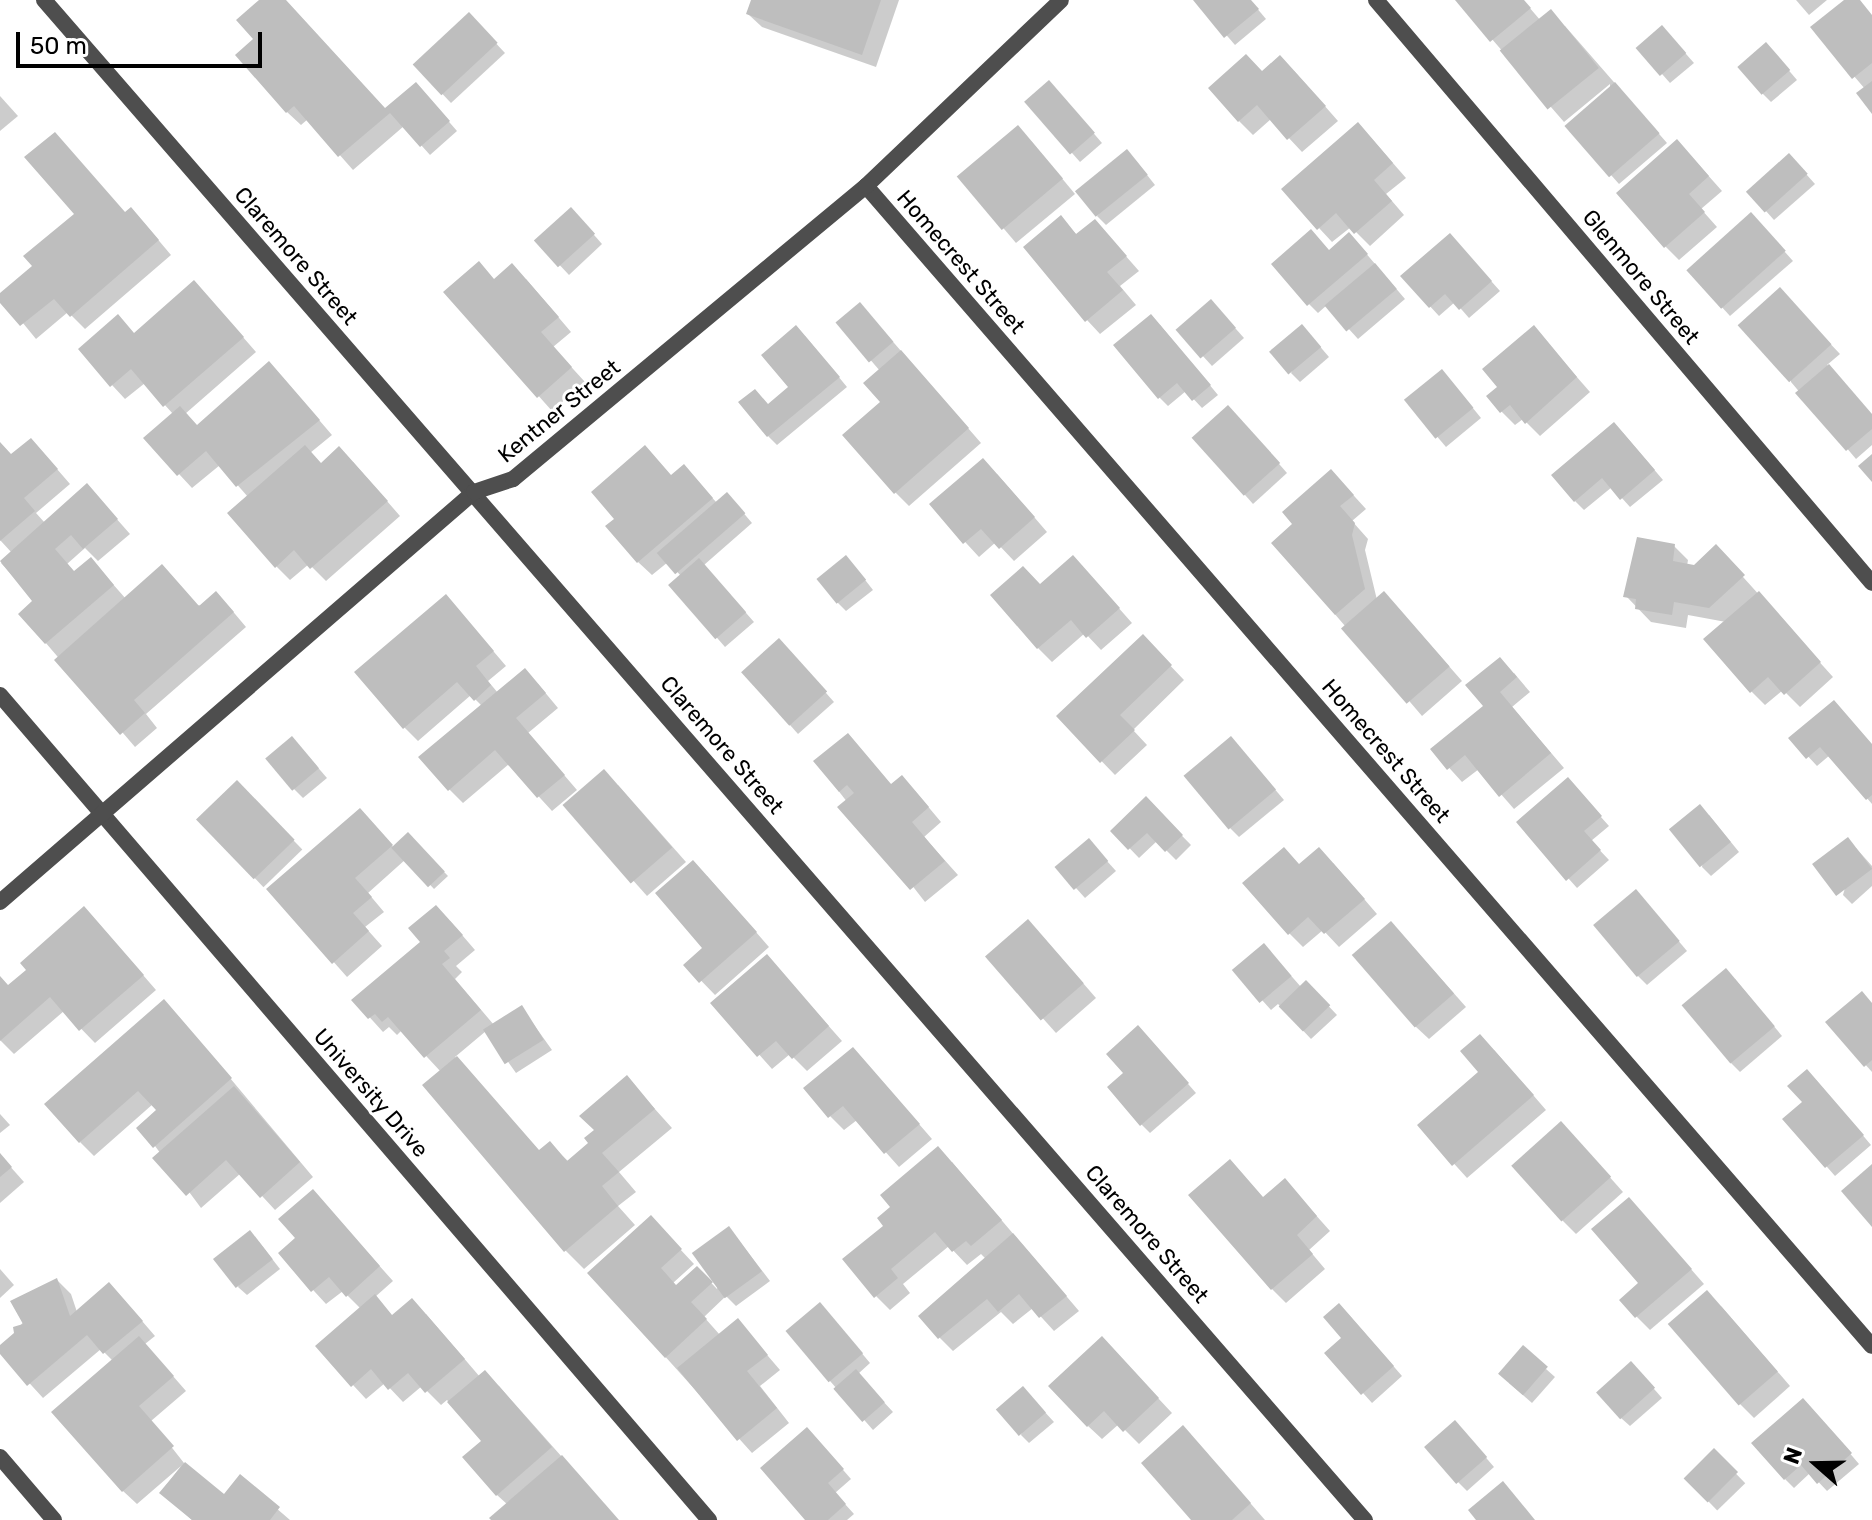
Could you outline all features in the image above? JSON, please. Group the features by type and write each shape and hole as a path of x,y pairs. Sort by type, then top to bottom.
{"street":[{"name":"Claremore Street","path":"44,0 1365,1520"},
{"name":"Kentner Street","path":"0,902 474,492 513,479 866,186 1061,0"},
{"name":"Glenmore Street","path":"1376,0 1872,583"},
{"name":"Homecrest Street","path":"866,186 1872,1346"},
{"name":"University Drive","path":"0,695 709,1520"},
{"path":"0,1457 54,1520"}],"building":[{"path":"259,0 286,0 385,108 416,82 450,121 420,147 390,113 338,157 294,106 286,113 235,55 253,39 236,20"},
{"path":"751,0 881,0 862,55 746,14"},
{"path":"1193,0 1251,0 1259,9 1224,38"},
{"path":"1455,0 1524,0 1531,8 1490,42"},
{"path":"1844,0 1860,0 1872,15 1872,63 1852,79 1810,27"},
{"path":"1551,9 1599,68 1548,110 1500,51"},
{"path":"469,12 498,43 441,95 413,65"},
{"path":"1662,25 1686,53 1660,76 1636,48"},
{"path":"1766,42 1790,70 1762,95 1737,67"},
{"path":"1246,54 1262,71 1280,55 1326,106 1287,140 1257,105 1238,122 1208,88"},
{"path":"1049,80 1095,133 1070,154 1024,102"},
{"path":"1872,81 1872,114 1856,93"},
{"path":"1615,82 1660,133 1609,177 1564,126"},
{"path":"1358,122 1393,163 1374,180 1392,201 1354,234 1336,213 1317,230 1281,189"},
{"path":"1018,125 1063,179 1002,230 957,176"},
{"path":"55,132 125,212 131,207 159,240 70,317 54,299 20,326 0,303 0,293 32,266 23,256 74,214 24,157"},
{"path":"1677,139 1709,176 1689,194 1705,212 1664,248 1616,193"},
{"path":"1127,149 1148,175 1096,217 1075,191"},
{"path":"1789,153 1808,174 1765,213 1746,192"},
{"path":"571,207 595,234 558,267 534,240"},
{"path":"1751,212 1786,251 1721,309 1686,270"},
{"path":"1061,215 1076,234 1095,219 1127,256 1107,272 1123,290 1085,322 1023,247"},
{"path":"1311,229 1329,250 1349,232 1368,254 1307,306 1271,264"},
{"path":"1450,233 1492,281 1459,310 1445,294 1429,308 1400,276"},
{"path":"479,261 494,279 512,263 559,317 541,332 572,367 537,398 443,292"},
{"path":"1375,263 1397,289 1346,331 1324,305"},
{"path":"194,280 244,337 163,407 131,369 110,387 78,349 118,314 134,333"},
{"path":"1780,287 1832,344 1789,382 1738,325"},
{"path":"1211,299 1236,328 1200,359 1176,330"},
{"path":"860,302 893,342 869,362 835,323"},
{"path":"1151,314 1211,385 1192,401 1177,383 1158,399 1113,345"},
{"path":"1302,324 1321,347 1288,375 1269,352"},
{"path":"796,325 840,377 767,437 738,402 755,389 768,404 788,387 761,355"},
{"path":"1534,325 1577,377 1525,424 1510,405 1500,413 1486,396 1497,387 1482,369"},
{"path":"901,350 969,428 894,494 842,435 880,402 863,383"},
{"path":"269,361 320,420 236,487 206,451 177,476 143,438 180,406 197,425"},
{"path":"1829,364 1872,414 1872,429 1846,451 1795,393"},
{"path":"1442,369 1473,408 1435,439 1404,400"},
{"path":"1228,405 1280,463 1244,496 1192,438"},
{"path":"1614,422 1655,470 1620,500 1602,478 1574,502 1551,475"},
{"path":"31,438 58,469 24,498 35,511 0,541 0,442 11,454"},
{"path":"305,445 321,463 339,446 388,501 310,569 294,550 275,568 227,513"},
{"path":"645,445 671,475 684,464 713,498 637,563 605,526 614,519 591,492"},
{"path":"1872,454 1872,482 1858,466"},
{"path":"983,458 1035,517 999,549 981,529 963,544 929,504"},
{"path":"1331,469 1354,495 1340,506 1355,523 1352,535 1365,589 1335,615 1271,543 1292,524 1282,512"},
{"path":"87,483 118,519 83,549 71,535 55,549 74,571 91,557 114,585 45,644 18,614 32,601 0,561"},
{"path":"727,492 745,513 675,574 657,553"},
{"path":"1637,537 1675,544 1673,561 1694,565 1716,544 1745,575 1709,608 1674,602 1672,615 1635,609 1636,599 1623,597"},
{"path":"846,555 866,580 837,604 816,579"},
{"path":"1073,555 1120,608 1086,638 1071,620 1037,649 990,595 1023,566 1040,584"},
{"path":"699,558 746,612 715,639 668,585"},
{"path":"162,564 199,606 216,591 234,612 134,700 145,713 120,735 54,660"},
{"path":"1384,591 1450,666 1407,704 1341,628"},
{"path":"1759,591 1821,662 1784,695 1768,677 1750,693 1703,639"},
{"path":"446,594 494,651 476,666 491,685 474,701 457,682 403,729 354,672"},
{"path":"1143,634 1172,665 1120,715 1135,730 1100,763 1056,716"},
{"path":"779,638 827,692 789,726 741,672"},
{"path":"1500,657 1517,677 1500,692 1551,753 1499,797 1465,755 1447,770 1430,749 1483,706 1465,685"},
{"path":"525,668 546,693 516,718 565,775 537,798 495,750 448,791 418,757"},
{"path":"1834,700 1872,744 1872,795 1866,800 1820,747 1806,759 1788,738"},
{"path":"848,733 891,784 902,775 929,807 912,822 945,861 910,890 837,807 854,793 847,785 839,792 813,761"},
{"path":"292,736 319,768 292,791 265,758"},
{"path":"1231,736 1276,790 1229,829 1184,776"},
{"path":"604,769 672,847 631,884 562,805"},
{"path":"1568,777 1602,816 1584,831 1601,850 1566,881 1516,822"},
{"path":"237,780 295,840 254,879 196,820"},
{"path":"1146,796 1183,835 1165,852 1147,833 1128,850 1110,831"},
{"path":"1700,804 1731,842 1700,867 1669,829"},
{"path":"360,808 393,845 355,878 372,897 353,913 369,931 332,964 266,889"},
{"path":"408,832 445,871 428,887 391,848"},
{"path":"1848,837 1872,869 1836,896 1812,864"},
{"path":"1089,838 1108,861 1074,890 1055,867"},
{"path":"1284,847 1299,864 1319,847 1365,899 1324,934 1308,917 1288,935 1242,883"},
{"path":"693,860 757,932 699,983 683,965 702,948 655,893"},
{"path":"1636,889 1680,941 1637,977 1593,925"},
{"path":"436,905 463,935 444,951 450,958 442,964 481,1010 424,1058 388,1017 382,1022 375,1014 368,1019 351,1000 420,942 408,928"},
{"path":"84,906 144,975 79,1031 50,997 0,1041 0,976 8,985 26,970 20,963"},
{"path":"1028,919 1084,983 1041,1021 985,956"},
{"path":"1391,921 1454,993 1415,1028 1352,955"},
{"path":"1264,943 1292,976 1259,1003 1232,970"},
{"path":"767,954 829,1026 792,1059 776,1041 757,1057 710,1003"},
{"path":"1726,968 1775,1026 1730,1064 1682,1005"},
{"path":"1306,980 1330,1005 1303,1032 1279,1006"},
{"path":"1862,991 1872,1003 1872,1060 1864,1067 1825,1022"},
{"path":"164,999 232,1078 153,1148 136,1128 156,1110 138,1091 79,1143 44,1104"},
{"path":"522,1005 544,1040 505,1064 483,1029"},
{"path":"1138,1025 1189,1083 1140,1126 1107,1087 1123,1073 1106,1054"},
{"path":"1480,1034 1534,1095 1452,1166 1417,1125 1478,1072 1460,1051"},
{"path":"853,1047 920,1124 884,1154 843,1106 828,1118 803,1088"},
{"path":"457,1056 539,1150 550,1141 567,1161 588,1143 584,1138 594,1130 579,1116 627,1075 655,1109 602,1153 619,1172 602,1186 618,1206 564,1252 422,1085"},
{"path":"1807,1069 1864,1135 1825,1168 1782,1119 1802,1102 1787,1086"},
{"path":"234,1086 300,1162 260,1198 226,1160 186,1196 152,1158"},
{"path":"1561,1121 1611,1177 1561,1222 1511,1166"},
{"path":"938,1146 1002,1220 971,1246 966,1241 952,1252 935,1232 891,1269 898,1278 874,1298 842,1259 883,1226 877,1218 890,1207 880,1195"},
{"path":"0,1153 12,1167 0,1177"},
{"path":"1230,1159 1263,1197 1285,1178 1317,1216 1297,1235 1313,1254 1271,1290 1188,1195"},
{"path":"1872,1164 1872,1227 1841,1191"},
{"path":"313,1189 380,1266 346,1297 329,1277 311,1292 278,1253 295,1238 278,1219"},
{"path":"1629,1197 1692,1269 1635,1318 1619,1300 1638,1283 1591,1229"},
{"path":"651,1215 682,1249 661,1268 676,1285 697,1266 713,1282 691,1302 707,1319 665,1358 587,1273"},
{"path":"729,1226 762,1271 725,1298 692,1253"},
{"path":"250,1230 273,1259 236,1288 213,1259"},
{"path":"1013,1233 1067,1296 1039,1318 1019,1294 998,1312 987,1299 938,1339 918,1316"},
{"path":"57,1278 70,1316 109,1282 143,1321 103,1354 87,1335 27,1386 0,1354 0,1345 14,1333 13,1327 23,1324 10,1301"},
{"path":"1707,1290 1778,1372 1739,1406 1668,1324"},
{"path":"375,1294 392,1315 412,1298 465,1359 425,1393 408,1373 388,1390 371,1369 351,1387 315,1346"},
{"path":"820,1302 863,1353 829,1382 786,1331"},
{"path":"1339,1303 1394,1366 1361,1395 1324,1353 1341,1338 1323,1317"},
{"path":"738,1318 768,1355 747,1371 777,1408 737,1441 677,1368"},
{"path":"139,1336 174,1376 139,1406 174,1446 122,1492 51,1412"},
{"path":"1102,1336 1159,1398 1123,1432 1104,1411 1087,1427 1048,1386"},
{"path":"1523,1345 1548,1367 1523,1395 1498,1374"},
{"path":"1631,1361 1655,1388 1620,1419 1596,1392"},
{"path":"856,1369 885,1402 862,1422 833,1389"},
{"path":"485,1370 552,1447 496,1496 462,1457 481,1441 447,1402"},
{"path":"1023,1386 1046,1412 1019,1436 996,1410"},
{"path":"1803,1398 1852,1453 1817,1484 1801,1465 1784,1480 1751,1443"},
{"path":"1455,1420 1487,1457 1456,1484 1424,1447"},
{"path":"1183,1425 1251,1503 1232,1520 1191,1520 1141,1463"},
{"path":"807,1427 844,1469 828,1483 846,1504 828,1520 805,1520 760,1468"},
{"path":"1714,1448 1738,1472 1708,1502 1684,1478"},
{"path":"562,1455 619,1520 489,1518"},
{"path":"185,1462 224,1494 240,1474 280,1507 270,1520 192,1520 159,1493"},
{"path":"1503,1481 1535,1520 1476,1520 1468,1510"}]}
